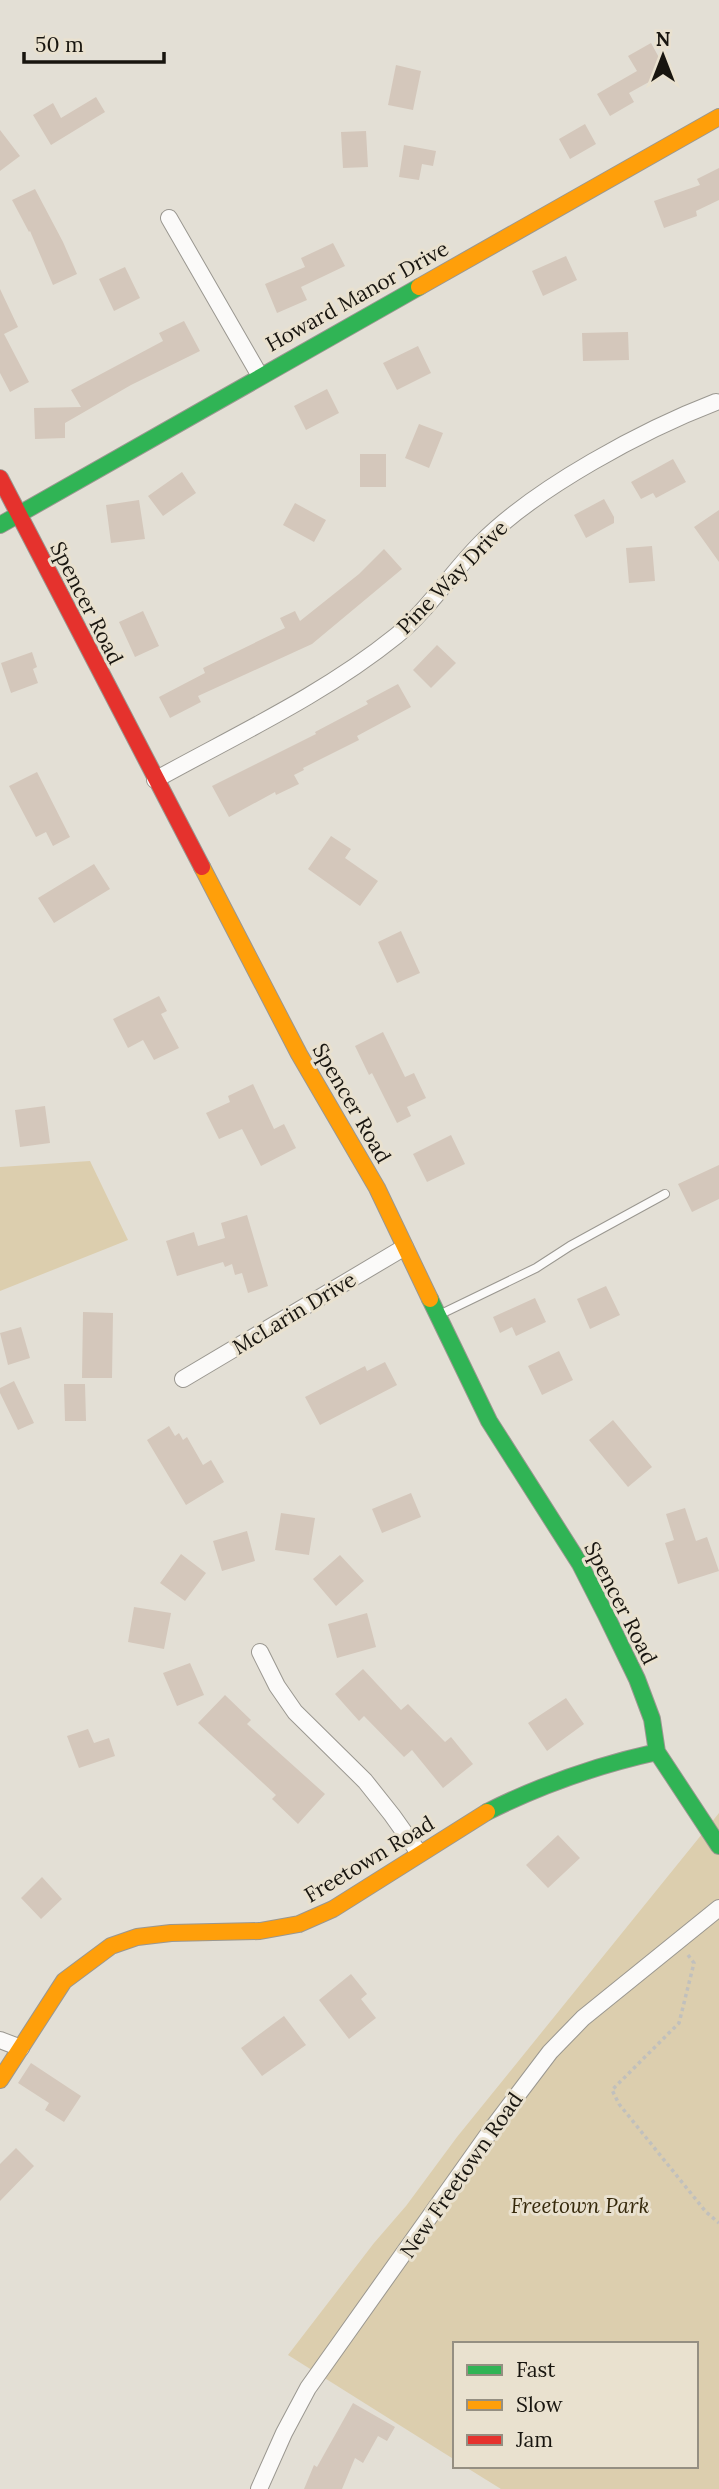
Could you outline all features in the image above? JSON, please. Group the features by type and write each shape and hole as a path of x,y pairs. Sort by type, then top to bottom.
{"street":[{"name":"Howard Manor Drive","path":"0,525 719,117"},
{"path":"169,218 260,376"},
{"name":"Pine Way Drive","path":"155,779 326,686 375,652 422,612 482,542 519,510 575,473 675,418 716,402"},
{"name":"Spencer Road","path":"0,478 299,1054 377,1188 489,1421 580,1564 607,1615 637,1679 652,1719 657,1752"},
{"name":"McLarin Drive","path":"183,1379 405,1247"},
{"path":"260,1652 277,1686 295,1712 365,1781 419,1853"},
{"path":"657,1752 719,1846"},
{"name":"Freetown Road","path":"0,2080 64,1981 111,1946 137,1937 171,1933 260,1931 299,1924 333,1909 476,1818 526,1793 620,1760 657,1752"},
{"name":"New Freetown Road","path":"259,2489 308,2388 550,2052 583,2018 719,1908"},
{"path":"0,2040 21,2048"}],"lane":[{"path":"438,1315 536,1268 570,1246 665,1194"}],"path":[{"path":"676,1942 694,1963 678,2022 612,2090 619,2104 706,2212 719,2222"}],"green space":[{"path":"90,1161 128,1240 0,1291 0,1167"},
{"name":"Freetown Park","path":"719,1813 719,2489 501,2489 467,2468 698,2468 698,2342 453,2342 453,2459 288,2355 457,2137"}],"building":[{"path":"651,43 667,72 629,93 634,102 610,116 597,94 637,71 628,56"},
{"path":"396,65 421,71 413,110 388,105"},
{"path":"96,97 105,112 51,145 33,115 53,103 61,118"},
{"path":"585,124 596,144 570,159 559,139"},
{"path":"0,130 20,156 0,171"},
{"path":"366,131 368,167 343,168 341,132"},
{"path":"404,145 436,151 433,166 422,164 419,180 399,177"},
{"path":"719,168 719,200 696,211 697,216 664,228 654,201 700,185 697,179"},
{"path":"35,189 77,274 53,285 30,231 12,200"},
{"path":"333,243 345,266 301,287 307,300 277,313 265,284 305,267 301,258"},
{"path":"566,256 577,280 543,296 532,271"},
{"path":"125,267 140,298 114,311 99,279"},
{"path":"0,289 18,327 4,334 29,382 10,392 0,373"},
{"path":"184,321 200,351 131,385 65,423 65,438 35,439 34,408 81,407 71,390 163,341 159,333"},
{"path":"628,332 629,360 583,361 582,333"},
{"path":"418,346 431,373 397,390 383,363"},
{"path":"327,389 339,413 306,430 294,406"},
{"path":"419,424 443,433 429,468 405,458"},
{"path":"360,454 386,454 386,487 360,487"},
{"path":"673,459 686,482 656,498 653,493 641,499 631,482"},
{"path":"182,472 196,493 163,516 148,496"},
{"path":"604,499 614,517 614,523 586,538 574,515"},
{"path":"139,500 145,539 111,543 106,505"},
{"path":"295,503 326,520 314,542 283,525"},
{"path":"719,510 719,562 694,527"},
{"path":"652,546 655,581 629,583 626,548"},
{"path":"384,549 402,569 312,644 198,696 201,702 170,718 159,697 205,673 203,668 285,628 280,618 295,611 300,621 359,574"},
{"path":"143,611 159,646 135,657 119,622"},
{"path":"437,645 456,663 431,688 413,670"},
{"path":"32,652 37,667 33,669 38,683 11,693 1,663"},
{"path":"398,684 411,707 357,736 359,740 303,768 304,770 294,775 299,784 276,795 275,792 229,817 212,786 316,734 315,732 368,704 366,701"},
{"path":"37,772 70,837 53,846 46,832 36,837 9,786"},
{"path":"331,836 351,849 345,858 378,881 360,906 308,869"},
{"path":"94,864 110,889 54,923 38,898"},
{"path":"401,931 420,973 397,983 378,942"},
{"path":"159,996 167,1011 161,1014 179,1048 154,1060 143,1040 128,1048 113,1019"},
{"path":"383,1032 405,1077 414,1073 426,1098 407,1107 411,1116 397,1123 355,1046"},
{"path":"253,1084 274,1129 284,1124 296,1148 261,1166 242,1129 219,1139 206,1113 230,1102 228,1096"},
{"path":"45,1106 50,1143 20,1147 15,1110"},
{"path":"451,1135 465,1164 427,1182 413,1154"},
{"path":"719,1165 719,1199 692,1212 678,1184"},
{"path":"247,1215 268,1286 248,1293 242,1273 235,1275 232,1264 225,1267 223,1262 177,1276 166,1241 194,1232 198,1246 225,1238 221,1223"},
{"path":"606,1286 620,1315 590,1329 577,1299"},
{"path":"535,1298 546,1322 516,1336 512,1327 500,1333 493,1317"},
{"path":"83,1312 113,1313 112,1378 82,1378"},
{"path":"21,1327 30,1358 8,1365 0,1333"},
{"path":"559,1351 573,1380 542,1395 528,1366"},
{"path":"385,1362 397,1385 320,1425 305,1397 365,1366 367,1371"},
{"path":"14,1381 34,1423 18,1430 0,1393 0,1388"},
{"path":"64,1384 85,1384 86,1421 65,1421"},
{"path":"613,1420 652,1467 628,1487 589,1440"},
{"path":"169,1426 175,1436 179,1433 183,1440 187,1437 203,1465 211,1460 224,1482 186,1505 147,1440"},
{"path":"411,1493 421,1517 382,1533 372,1509"},
{"path":"685,1508 696,1541 707,1537 719,1571 678,1584 665,1543 674,1540 666,1514"},
{"path":"281,1513 315,1518 309,1555 275,1550"},
{"path":"247,1531 255,1561 222,1571 213,1541"},
{"path":"181,1554 206,1573 185,1601 160,1583"},
{"path":"340,1555 364,1581 336,1606 313,1579"},
{"path":"134,1607 171,1613 164,1649 128,1642"},
{"path":"367,1613 376,1647 337,1658 328,1624"},
{"path":"190,1663 204,1695 177,1706 163,1673"},
{"path":"363,1669 401,1710 408,1704 445,1742 451,1737 473,1764 443,1788 412,1750 404,1757 364,1716 359,1721 335,1694"},
{"path":"225,1695 251,1720 247,1724 325,1794 298,1824 272,1799 276,1795 198,1723"},
{"path":"566,1698 584,1724 547,1751 528,1723"},
{"path":"88,1729 94,1743 109,1738 115,1756 79,1768 67,1736"},
{"path":"558,1835 580,1858 548,1888 526,1865"},
{"path":"42,1877 62,1899 41,1919 21,1898"},
{"path":"351,1974 367,1994 361,1999 376,2018 349,2039 319,2000"},
{"path":"284,2016 306,2045 262,2076 241,2048"},
{"path":"31,2063 81,2096 64,2122 45,2110 49,2103 18,2083"},
{"path":"16,2148 34,2166 0,2201 0,2164"},
{"path":"353,2403 395,2427 387,2441 378,2436 363,2463 355,2458 342,2489 304,2489 314,2465 317,2467"}],"traffic: fast":[{"path":"0,525 419,287"},
{"path":"430,1299 489,1421 580,1564 606,1615 637,1679 652,1719 657,1752 719,1846"},
{"path":"487,1812 570,1777 657,1752"}],"traffic: slow":[{"path":"419,287 719,117"},
{"path":"202,867 299,1054 377,1188 430,1299"},
{"path":"0,2080 64,1981 111,1946 137,1937 171,1933 260,1931 299,1924 333,1909 487,1812"}],"traffic: jam":[{"path":"0,478 202,867"}]}
